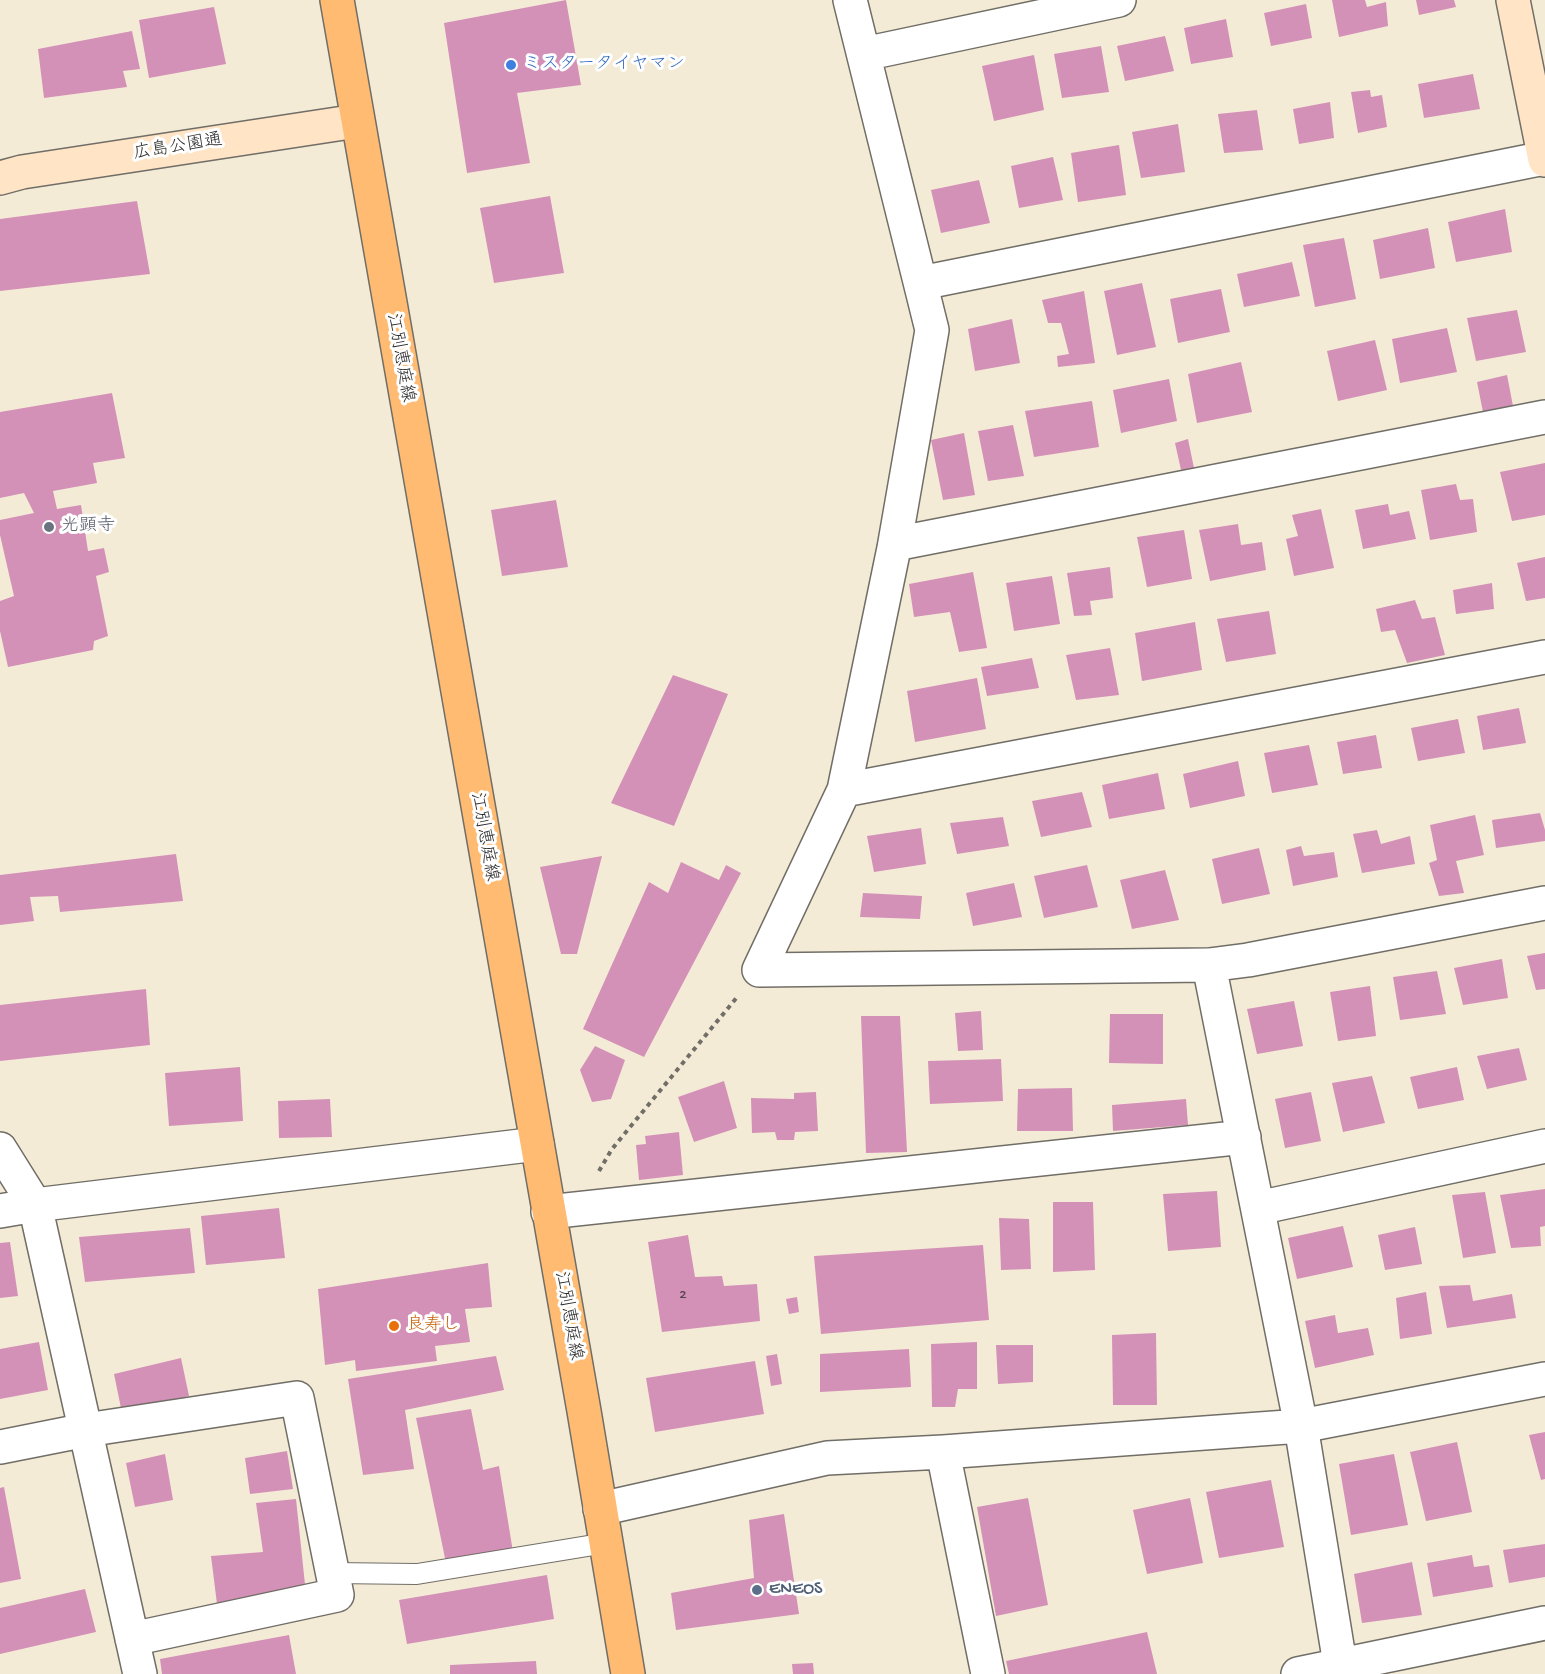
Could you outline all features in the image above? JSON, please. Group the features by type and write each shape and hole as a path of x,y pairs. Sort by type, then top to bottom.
{"main road":[{"name":"江別恵庭線","path":"336,0 628,1674"}],"street":[{"path":"850,0 932,330 895,543 844,790 759,970 1209,964 1248,960 1545,903"},
{"path":"864,54 1119,0"},
{"path":"921,282 1545,159 1513,0"},
{"name":"広島公園通","path":"0,178 22,172 357,121"},
{"path":"895,543 1545,417"},
{"path":"844,790 1545,657"},
{"path":"1209,964 1300,1426 1340,1664"},
{"path":"548,1212 1244,1137"},
{"path":"0,1211 537,1144"},
{"path":"1258,1208 1545,1146"},
{"path":"0,1149 35,1205 140,1674"},
{"path":"600,1509 827,1458 943,1452 1300,1426 1545,1379"},
{"path":"0,1447 297,1398 337,1595 132,1639"},
{"path":"943,1452 988,1674"},
{"path":"1298,1674 1545,1623"}],"lane":[{"path":"332,1573 417,1574 606,1543"}],"path":[{"path":"596,1176 612,1149 759,970"}],"building":[{"path":"566,0 581,85 517,93 530,163 467,173 444,23"},
{"path":"1332,0 1365,0 1367,7 1386,2 1388,26 1339,37"},
{"path":"1416,0 1454,0 1456,7 1419,15"},
{"path":"1306,4 1312,38 1271,46 1264,13"},
{"path":"214,7 226,64 149,78 139,20"},
{"path":"1226,19 1233,57 1191,64 1184,28"},
{"path":"132,31 140,69 123,71 127,87 44,98 38,49"},
{"path":"1165,36 1174,71 1125,81 1117,46"},
{"path":"1101,46 1109,92 1062,98 1054,54"},
{"path":"1034,55 1044,110 994,121 982,66"},
{"path":"1473,74 1480,109 1424,118 1418,84"},
{"path":"1370,90 1371,97 1382,95 1387,127 1358,133 1351,92"},
{"path":"1330,102 1334,138 1299,144 1293,109"},
{"path":"1257,110 1263,150 1224,153 1218,114"},
{"path":"1178,124 1185,172 1141,178 1132,132"},
{"path":"1119,145 1126,195 1078,202 1071,153"},
{"path":"1053,157 1063,200 1019,208 1011,166"},
{"path":"979,180 990,223 941,233 931,190"},
{"path":"550,196 564,273 494,283 480,208"},
{"path":"137,201 150,274 0,291 0,219"},
{"path":"1505,209 1512,252 1456,262 1448,222"},
{"path":"1428,228 1435,268 1380,279 1373,240"},
{"path":"1344,238 1356,299 1315,307 1303,245"},
{"path":"1292,262 1300,296 1244,307 1237,274"},
{"path":"1142,283 1156,347 1117,355 1104,291"},
{"path":"1221,289 1230,332 1178,343 1170,299"},
{"path":"1084,291 1095,363 1058,367 1057,356 1069,354 1061,323 1048,323 1042,300"},
{"path":"1517,310 1526,352 1476,361 1467,318"},
{"path":"1012,319 1020,363 975,371 968,329"},
{"path":"1447,328 1457,372 1400,383 1392,339"},
{"path":"1375,340 1387,390 1338,401 1327,351"},
{"path":"1241,362 1252,412 1197,423 1188,374"},
{"path":"1507,375 1513,406 1483,412 1477,382"},
{"path":"1169,379 1177,421 1121,433 1113,390"},
{"path":"112,393 125,458 93,463 97,483 53,491 57,509 81,505 88,551 104,548 109,572 96,576 108,636 94,641 93,650 8,667 0,631 0,601 14,596 0,535 0,520 34,513 24,493 0,498 0,412"},
{"path":"1092,401 1099,447 1034,457 1025,411"},
{"path":"1013,425 1024,476 988,481 978,431"},
{"path":"964,433 975,495 943,500 931,440"},
{"path":"1188,439 1194,468 1181,470 1175,443"},
{"path":"1545,463 1545,515 1512,521 1500,472"},
{"path":"1456,484 1460,500 1473,499 1477,532 1430,540 1421,490"},
{"path":"556,500 568,567 502,576 491,510"},
{"path":"1388,504 1390,515 1409,511 1416,539 1363,549 1355,510"},
{"path":"1321,509 1334,568 1294,576 1286,539 1298,536 1292,515"},
{"path":"1238,524 1241,545 1262,542 1266,570 1210,581 1199,530"},
{"path":"1184,530 1192,579 1147,587 1137,537"},
{"path":"1545,557 1545,598 1526,601 1517,563"},
{"path":"1110,567 1113,598 1090,601 1092,615 1074,616 1067,573"},
{"path":"973,572 987,648 959,652 950,612 914,617 909,584"},
{"path":"1052,576 1060,624 1014,631 1006,583"},
{"path":"1492,583 1494,609 1456,614 1453,590"},
{"path":"1415,600 1422,619 1435,617 1445,655 1407,663 1395,630 1381,632 1376,609"},
{"path":"1269,611 1276,654 1226,662 1217,619"},
{"path":"1195,622 1202,670 1142,681 1135,633"},
{"path":"1110,648 1119,695 1076,700 1066,655"},
{"path":"1032,658 1039,688 987,696 981,667"},
{"path":"673,675 728,694 674,826 611,803"},
{"path":"977,678 986,729 915,742 907,691"},
{"path":"1519,708 1526,743 1483,750 1477,716"},
{"path":"1458,719 1465,753 1418,761 1411,728"},
{"path":"1376,735 1382,768 1343,774 1337,742"},
{"path":"1309,745 1318,785 1272,793 1264,753"},
{"path":"1238,761 1245,796 1190,808 1183,774"},
{"path":"1158,773 1165,809 1109,819 1102,785"},
{"path":"1082,792 1092,827 1041,837 1032,801"},
{"path":"1540,813 1545,830 1545,841 1496,848 1492,820"},
{"path":"1475,815 1484,855 1456,861 1464,893 1439,896 1429,863 1437,860 1430,825"},
{"path":"1003,817 1009,846 957,854 950,823"},
{"path":"921,828 926,864 874,872 867,836"},
{"path":"1377,830 1381,844 1410,836 1415,864 1362,873 1353,834"},
{"path":"1301,846 1304,856 1334,852 1338,877 1293,886 1286,850"},
{"path":"1259,848 1270,894 1222,904 1212,859"},
{"path":"176,854 183,901 60,912 58,896 30,897 34,921 0,925 0,875"},
{"path":"602,856 577,954 561,954 540,867"},
{"path":"681,862 719,880 726,865 741,873 644,1057 583,1029 649,882 668,893"},
{"path":"1087,865 1098,907 1044,918 1034,876"},
{"path":"1165,870 1179,920 1132,929 1120,880"},
{"path":"1014,883 1022,917 973,926 966,893"},
{"path":"863,893 922,896 920,919 860,917"},
{"path":"1545,953 1545,989 1536,990 1527,956"},
{"path":"1502,959 1508,998 1463,1005 1454,968"},
{"path":"1437,971 1446,1014 1400,1020 1393,977"},
{"path":"1370,986 1376,1036 1338,1041 1330,992"},
{"path":"146,989 150,1045 0,1061 0,1005"},
{"path":"1294,1001 1303,1046 1257,1054 1247,1009"},
{"path":"981,1011 983,1050 958,1051 955,1013"},
{"path":"1110,1014 1163,1014 1163,1064 1109,1063"},
{"path":"861,1016 900,1016 907,1152 866,1153"},
{"path":"595,1046 625,1060 611,1099 592,1102 580,1070"},
{"path":"1519,1048 1527,1080 1487,1089 1477,1056"},
{"path":"1001,1059 1003,1101 930,1104 928,1061"},
{"path":"240,1067 243,1121 169,1126 165,1073"},
{"path":"1457,1067 1464,1100 1418,1109 1410,1077"},
{"path":"1372,1076 1385,1123 1343,1132 1332,1083"},
{"path":"724,1081 737,1128 694,1142 678,1097"},
{"path":"1072,1088 1073,1131 1017,1131 1018,1089"},
{"path":"816,1092 818,1131 795,1132 794,1140 777,1140 775,1132 752,1133 751,1098 794,1099 794,1093"},
{"path":"1311,1092 1321,1141 1285,1148 1275,1099"},
{"path":"330,1099 332,1137 279,1138 278,1101"},
{"path":"1186,1099 1188,1125 1113,1131 1112,1105"},
{"path":"679,1132 683,1175 639,1180 636,1145 646,1144 645,1136"},
{"path":"1545,1189 1545,1226 1540,1227 1541,1246 1511,1248 1500,1195"},
{"path":"1217,1191 1221,1247 1168,1251 1163,1194"},
{"path":"1485,1192 1496,1253 1463,1258 1452,1195"},
{"path":"1053,1202 1093,1202 1095,1270 1053,1272"},
{"path":"279,1208 285,1258 206,1265 201,1216"},
{"path":"999,1218 1029,1219 1031,1269 1001,1270"},
{"path":"1343,1226 1353,1267 1297,1279 1288,1238"},
{"path":"1415,1227 1422,1264 1385,1270 1378,1235"},
{"path":"190,1228 195,1273 85,1282 79,1237"},
{"path":"688,1235 695,1277 722,1276 724,1286 757,1284 760,1321 662,1332 648,1242"},
{"path":"10,1242 18,1296 0,1298 0,1243"},
{"path":"983,1245 989,1320 821,1334 814,1256"},
{"name":"良寿し","path":"488,1263 492,1307 465,1309 470,1342 435,1346 437,1361 356,1371 355,1360 325,1365 318,1289"},
{"path":"1470,1285 1473,1301 1512,1294 1516,1318 1447,1328 1439,1286"},
{"path":"1426,1292 1432,1334 1400,1339 1396,1298"},
{"path":"797,1297 799,1312 789,1314 786,1299"},
{"path":"1335,1315 1338,1333 1368,1328 1374,1355 1315,1368 1305,1321"},
{"path":"1156,1333 1157,1405 1113,1405 1112,1335"},
{"path":"39,1342 48,1390 0,1399 0,1349"},
{"path":"977,1342 977,1389 958,1389 955,1407 932,1407 931,1344"},
{"path":"996,1345 1033,1345 1033,1382 998,1384"},
{"path":"909,1349 911,1387 820,1392 820,1354"},
{"path":"777,1354 782,1384 771,1386 766,1356"},
{"path":"496,1356 504,1390 405,1410 414,1469 363,1475 348,1379"},
{"path":"181,1358 189,1396 122,1413 114,1374"},
{"path":"755,1361 764,1414 655,1432 646,1378"},
{"path":"471,1409 483,1470 499,1466 513,1552 446,1563 416,1418"},
{"path":"1545,1432 1545,1479 1541,1480 1529,1435"},
{"path":"1457,1442 1472,1512 1426,1521 1410,1452"},
{"path":"287,1451 293,1489 250,1494 245,1458"},
{"path":"165,1454 173,1500 135,1507 126,1463"},
{"path":"1394,1454 1408,1525 1351,1535 1339,1464"},
{"path":"1271,1480 1284,1547 1219,1558 1206,1492"},
{"path":"4,1487 21,1579 0,1583 0,1488"},
{"path":"1028,1498 1048,1605 996,1616 977,1507"},
{"path":"1190,1498 1203,1563 1147,1574 1133,1510"},
{"path":"296,1499 306,1594 217,1604 211,1556 263,1552 256,1503"},
{"path":"784,1514 799,1614 676,1630 671,1593 754,1578 749,1520"},
{"path":"1545,1544 1545,1577 1509,1583 1503,1550"},
{"path":"1472,1555 1474,1567 1489,1565 1493,1587 1433,1597 1427,1563"},
{"path":"1412,1562 1422,1615 1362,1623 1354,1574"},
{"path":"547,1575 554,1619 407,1644 399,1600"},
{"path":"85,1589 96,1632 0,1654 0,1608"},
{"path":"1147,1632 1157,1674 1009,1674 1006,1661"},
{"path":"289,1635 296,1674 162,1674 160,1659"},
{"path":"536,1661 537,1674 450,1674 450,1665"},
{"path":"813,1663 814,1674 793,1674 792,1664"}],"place":[{"name":"ミスタータイヤマン","path":"511,65"},
{"name":"光顕寺","path":"49,527"},
{"name":"良寿し","path":"394,1326"},
{"name":"ENEOS","path":"757,1590"}]}
